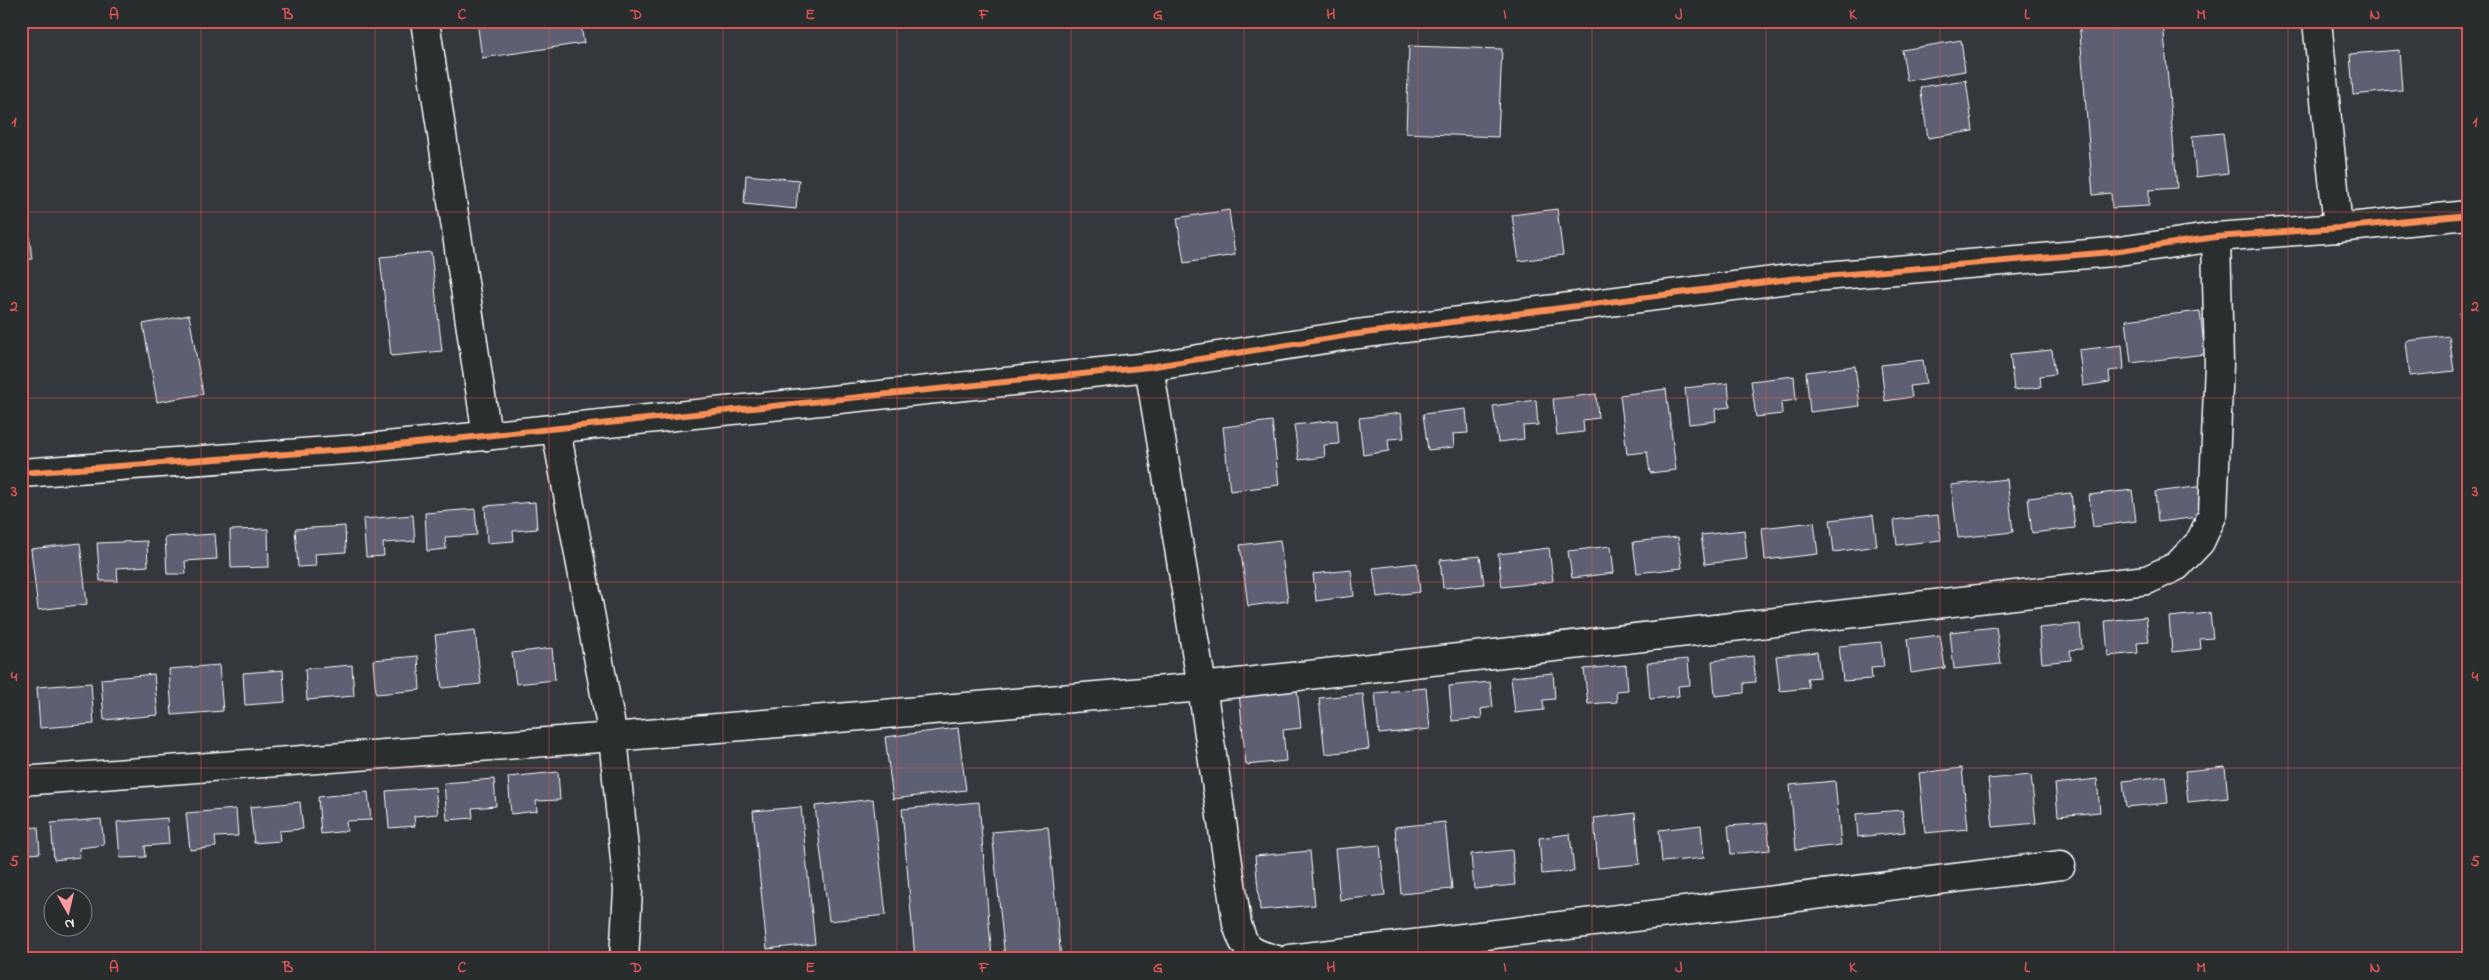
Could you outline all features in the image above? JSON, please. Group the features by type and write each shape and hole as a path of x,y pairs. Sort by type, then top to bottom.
{"street":[{"path":"425,21 487,436"},
{"path":"2317,21 2338,228"},
{"path":"21,473 358,449 1149,368 1350,335 1789,280 2112,252 2216,236 2338,228 2468,214"},
{"path":"21,781 614,737 1202,687 2148,580 2177,566 2200,542 2213,514 2219,363 2216,236"},
{"path":"1149,368 1202,687 1237,924 1242,942 1252,953 1274,959"},
{"path":"556,430 614,737 628,890 624,959"},
{"path":"1290,959 2061,865"}],"building":[{"path":"477,21 580,21 584,43 482,58"},
{"path":"2079,21 2163,21 2177,188 2149,190 2149,206 2112,208 2111,193 2093,195"},
{"path":"1961,40 1965,71 1907,81 1902,50"},
{"path":"1409,46 1502,49 1498,137 1406,133"},
{"path":"2399,50 2402,90 2353,95 2350,54"},
{"path":"1966,80 1973,131 1928,138 1920,87"},
{"path":"2223,133 2228,173 2196,177 2192,136"},
{"path":"746,175 799,180 796,209 744,204"},
{"path":"1557,209 1563,255 1519,261 1512,215"},
{"path":"1229,210 1235,255 1184,263 1177,218"},
{"path":"28,226 32,259 21,260 21,227"},
{"path":"431,252 442,351 391,356 380,257"},
{"path":"2200,311 2205,354 2131,363 2126,320"},
{"path":"2468,312 2468,392 2467,392 2460,313"},
{"path":"189,315 203,394 157,402 143,324"},
{"path":"2449,336 2454,371 2410,376 2406,341"},
{"path":"2122,345 2124,369 2109,371 2110,382 2083,386 2079,350"},
{"path":"2052,350 2055,374 2040,376 2041,387 2014,390 2010,354"},
{"path":"1923,360 1926,384 1910,386 1912,397 1885,401 1881,365"},
{"path":"1855,366 1860,406 1810,412 1806,372"},
{"path":"1794,376 1796,400 1781,402 1782,414 1756,417 1751,381"},
{"path":"1728,383 1730,407 1715,409 1716,421 1689,424 1685,388"},
{"path":"1666,389 1676,470 1650,473 1647,452 1627,454 1620,395"},
{"path":"1596,394 1598,418 1583,420 1584,432 1557,435 1553,399"},
{"path":"1536,400 1538,425 1523,426 1524,439 1498,442 1493,406"},
{"path":"1466,409 1468,433 1453,434 1454,447 1428,450 1423,414"},
{"path":"1401,413 1404,438 1388,439 1389,451 1363,455 1359,418"},
{"path":"1337,420 1339,444 1324,445 1325,457 1299,460 1294,425"},
{"path":"1272,421 1279,485 1230,491 1223,427"},
{"path":"2007,479 2013,532 1958,538 1951,485"},
{"path":"2204,486 2207,516 2158,522 2155,492"},
{"path":"2132,490 2136,521 2093,527 2089,495"},
{"path":"2071,493 2075,528 2032,533 2028,498"},
{"path":"535,502 537,529 513,531 514,541 487,543 485,506"},
{"path":"475,509 477,535 445,537 446,549 427,551 425,513"},
{"path":"413,515 415,541 383,543 384,556 366,557 363,519"},
{"path":"1873,515 1877,546 1834,552 1830,520"},
{"path":"1938,515 1941,540 1897,545 1894,520"},
{"path":"1814,522 1818,554 1765,560 1762,528"},
{"path":"345,526 346,552 315,554 316,566 298,567 295,529"},
{"path":"268,529 269,567 231,568 230,530"},
{"path":"1744,530 1747,559 1705,564 1701,535"},
{"path":"215,534 217,559 185,561 186,574 167,574 165,537"},
{"path":"1678,537 1682,568 1637,573 1633,542"},
{"path":"1280,540 1288,601 1248,606 1240,545"},
{"path":"147,541 148,566 117,568 118,581 100,581 97,543"},
{"path":"80,543 87,604 38,610 31,549"},
{"path":"1611,546 1614,573 1572,578 1568,551"},
{"path":"1549,548 1553,581 1502,587 1498,554"},
{"path":"1480,556 1484,584 1443,588 1440,560"},
{"path":"1417,563 1420,592 1377,597 1373,568"},
{"path":"1351,570 1354,596 1316,601 1313,574"},
{"path":"2210,613 2213,638 2200,639 2201,649 2172,652 2169,617"},
{"path":"2146,617 2149,642 2137,643 2138,653 2108,656 2105,621"},
{"path":"2080,624 2082,649 2070,650 2071,660 2042,663 2039,628"},
{"path":"1996,627 2001,664 1954,669 1950,632"},
{"path":"475,630 481,684 442,688 435,635"},
{"path":"1940,635 1945,668 1911,673 1907,639"},
{"path":"1881,642 1884,667 1871,668 1872,679 1843,681 1839,646"},
{"path":"552,648 555,680 516,684 512,653"},
{"path":"1817,652 1820,677 1807,678 1809,688 1780,691 1776,656"},
{"path":"418,656 420,690 376,694 373,660"},
{"path":"1753,656 1756,682 1744,683 1744,693 1715,696 1712,661"},
{"path":"1688,659 1690,685 1678,686 1679,696 1650,699 1647,663"},
{"path":"219,665 223,711 172,715 169,669"},
{"path":"352,665 354,696 307,700 305,669"},
{"path":"1626,665 1628,690 1616,691 1617,702 1588,704 1584,669"},
{"path":"283,670 285,702 245,705 243,673"},
{"path":"1553,673 1555,699 1543,700 1544,710 1515,713 1511,677"},
{"path":"154,674 158,715 104,720 101,679"},
{"path":"1490,682 1493,707 1481,709 1482,718 1452,721 1449,686"},
{"path":"91,683 94,724 40,728 37,687"},
{"path":"1297,688 1301,728 1283,730 1286,761 1246,765 1239,693"},
{"path":"1426,688 1430,729 1379,734 1375,693"},
{"path":"1363,694 1369,749 1325,754 1319,698"},
{"path":"958,728 966,790 893,799 885,737"},
{"path":"2225,767 2228,798 2188,802 2185,771"},
{"path":"1962,768 1968,829 1925,833 1919,773"},
{"path":"558,772 560,800 536,801 537,811 511,814 508,777"},
{"path":"2031,775 2036,823 1993,827 1988,779"},
{"path":"2165,776 2168,803 2126,807 2123,781"},
{"path":"494,779 496,806 472,808 473,818 447,820 444,783"},
{"path":"2097,779 2100,812 2058,816 2055,784"},
{"path":"1835,781 1841,845 1796,850 1790,785"},
{"path":"435,787 438,814 414,816 415,826 389,828 386,791"},
{"path":"368,792 371,820 346,821 347,831 321,834 318,797"},
{"path":"873,799 886,915 829,921 815,806"},
{"path":"300,802 303,829 279,831 280,841 254,843 250,807"},
{"path":"979,802 992,959 915,959 902,809"},
{"path":"801,807 815,944 767,949 753,811"},
{"path":"236,809 238,836 215,837 216,847 190,850 186,813"},
{"path":"1902,810 1905,832 1858,837 1856,814"},
{"path":"1635,813 1640,864 1598,868 1594,818"},
{"path":"167,818 169,844 145,846 146,857 120,858 117,822"},
{"path":"101,819 104,845 79,848 80,857 54,860 51,823"},
{"path":"1445,822 1452,889 1401,894 1395,827"},
{"path":"1767,823 1770,850 1731,854 1728,826"},
{"path":"1701,825 1704,858 1662,862 1659,830"},
{"path":"38,827 40,853 21,855 21,828"},
{"path":"1048,827 1061,959 1005,959 992,832"},
{"path":"1570,834 1574,871 1542,874 1539,838"},
{"path":"1380,845 1385,895 1340,900 1335,849"},
{"path":"1512,850 1515,885 1474,889 1471,854"},
{"path":"1310,851 1315,905 1260,910 1255,856"},
{"path":"578,953 579,959 538,959"}],"cycle path":[{"path":"21,473 358,449 1149,367 1350,335 1789,279 2112,252 2216,237 2338,228 2468,215"}]}
